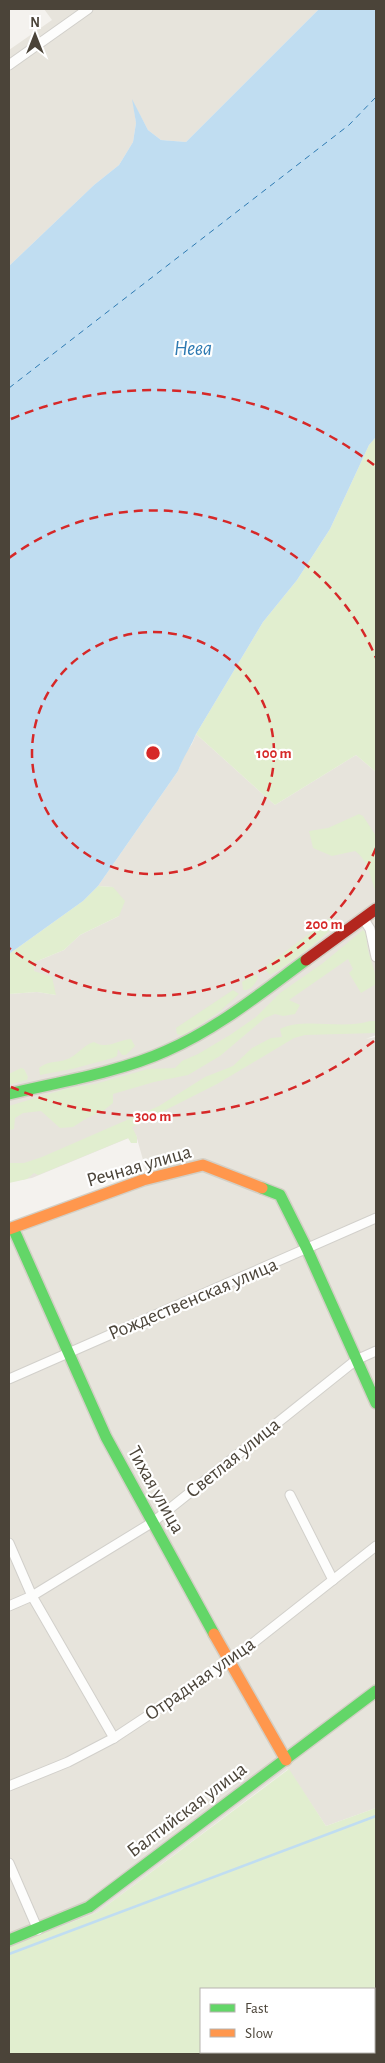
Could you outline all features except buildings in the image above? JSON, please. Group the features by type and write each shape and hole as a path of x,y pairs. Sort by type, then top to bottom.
{"street":[{"path":"9,65 88,9"},
{"path":"9,1094 135,1063 183,1043 237,1010 376,909"},
{"path":"364,918 370,929 376,957"},
{"name":"Речная улица","path":"11,1228 143,1180 203,1165 280,1195 307,1249 376,1403"},
{"name":"Рождественская улица","path":"9,1379 376,1218"},
{"name":"Тихая улица","path":"11,1228 106,1438 229,1662 286,1760"},
{"name":"Светлая улица","path":"9,1606 32,1596 153,1522 356,1360 376,1351"},
{"path":"290,1495 333,1580"},
{"path":"9,1543 32,1596 114,1738"},
{"name":"Отрадная улица","path":"9,1786 68,1762 114,1738 229,1662 376,1546"},
{"name":"Балтийская улица","path":"9,1940 38,1930 89,1907 286,1760 376,1690"},
{"path":"9,1863 38,1930"}],"shaded area":[{"path":"44,9 319,9 186,142 161,140 148,130 133,102 136,123 133,142 119,165 94,185 9,266 9,50 52,20"},
{"path":"196,734 275,805 356,755 376,772 376,1035 366,1039 376,1037 376,1808 326,1826 288,1769 98,1912 9,1946 9,1224 147,1174 136,1135 32,1178 9,1182 9,994 37,992 56,995 34,971 35,962 64,950 80,935 119,916 113,887 98,886 178,771 184,755"}],"green space":[{"path":"376,437 376,772 356,755 275,805 196,734 263,622 297,580 330,529 369,445"},
{"path":"359,814 363,816 376,836 376,892 366,865 360,855 355,851 332,856 313,848 309,831 328,828"},
{"path":"98,886 113,887 125,901 119,916 80,935 64,950 35,962 34,971 52,977 56,995 37,992 9,994 9,954 83,901"},
{"path":"331,919 334,926 328,932 303,953 270,975 265,969 266,966 313,931 319,930 324,921"},
{"path":"363,930 367,934 376,984 361,993 349,973 353,969 348,959 289,1000 300,1005 295,1014 283,1016 275,1014 265,1018 220,1056 188,1075 154,1082 113,1094 113,1103 103,1111 73,1127 60,1128 41,1111 23,1113 15,1118 14,1129 9,1130 9,1106 69,1088 95,1084 148,1069 175,1068 182,1061 230,1035 256,1017 280,993 323,963"},
{"path":"255,974 258,977 254,984 250,988 243,990 242,982"},
{"path":"233,990 239,994 219,1012 183,1036 177,1034 176,1028"},
{"path":"376,1021 376,1033 305,1035 294,1038 217,1084 132,1127 137,1137 137,1143 131,1143 128,1138 38,1175 34,1173 27,1179 9,1183 9,1163 24,1163 42,1157 159,1106 205,1077 233,1066 252,1048 271,1038 282,1037 280,1029 300,1024 347,1024"},
{"path":"131,1039 135,1046 126,1055 122,1055 118,1049 117,1056 113,1058 40,1075 39,1068 43,1065 70,1058 90,1043 108,1045"},
{"path":"21,1068 24,1069 28,1077 27,1080 9,1085 9,1074"},
{"path":"289,1769 326,1826 376,1808 376,2054 9,2054 9,1946 98,1912"}],"water":[{"name":"Нева","path":"319,9 376,9 376,437 369,445 330,529 297,580 263,622 196,734 178,771 98,886 83,901 9,954 9,266 94,185 119,165 133,142 136,123 132,99 148,130 161,140 186,142"}],"waterway":[{"path":"9,1954 376,1816"}],"ferry route":[{"path":"9,388 349,125 376,97"}],"traffic: fast":[{"path":"9,1094 109,1071 166,1051 221,1021 306,960"},
{"path":"262,1188 280,1195 307,1249 376,1403"},
{"path":"13,1228 106,1437 214,1634"},
{"path":"9,1940 89,1907 376,1691"}],"traffic: slow":[{"path":"9,1229 143,1180 203,1165 262,1188"},
{"path":"214,1634 286,1760"}],"traffic: jam":[{"path":"306,960 376,909"}]}
